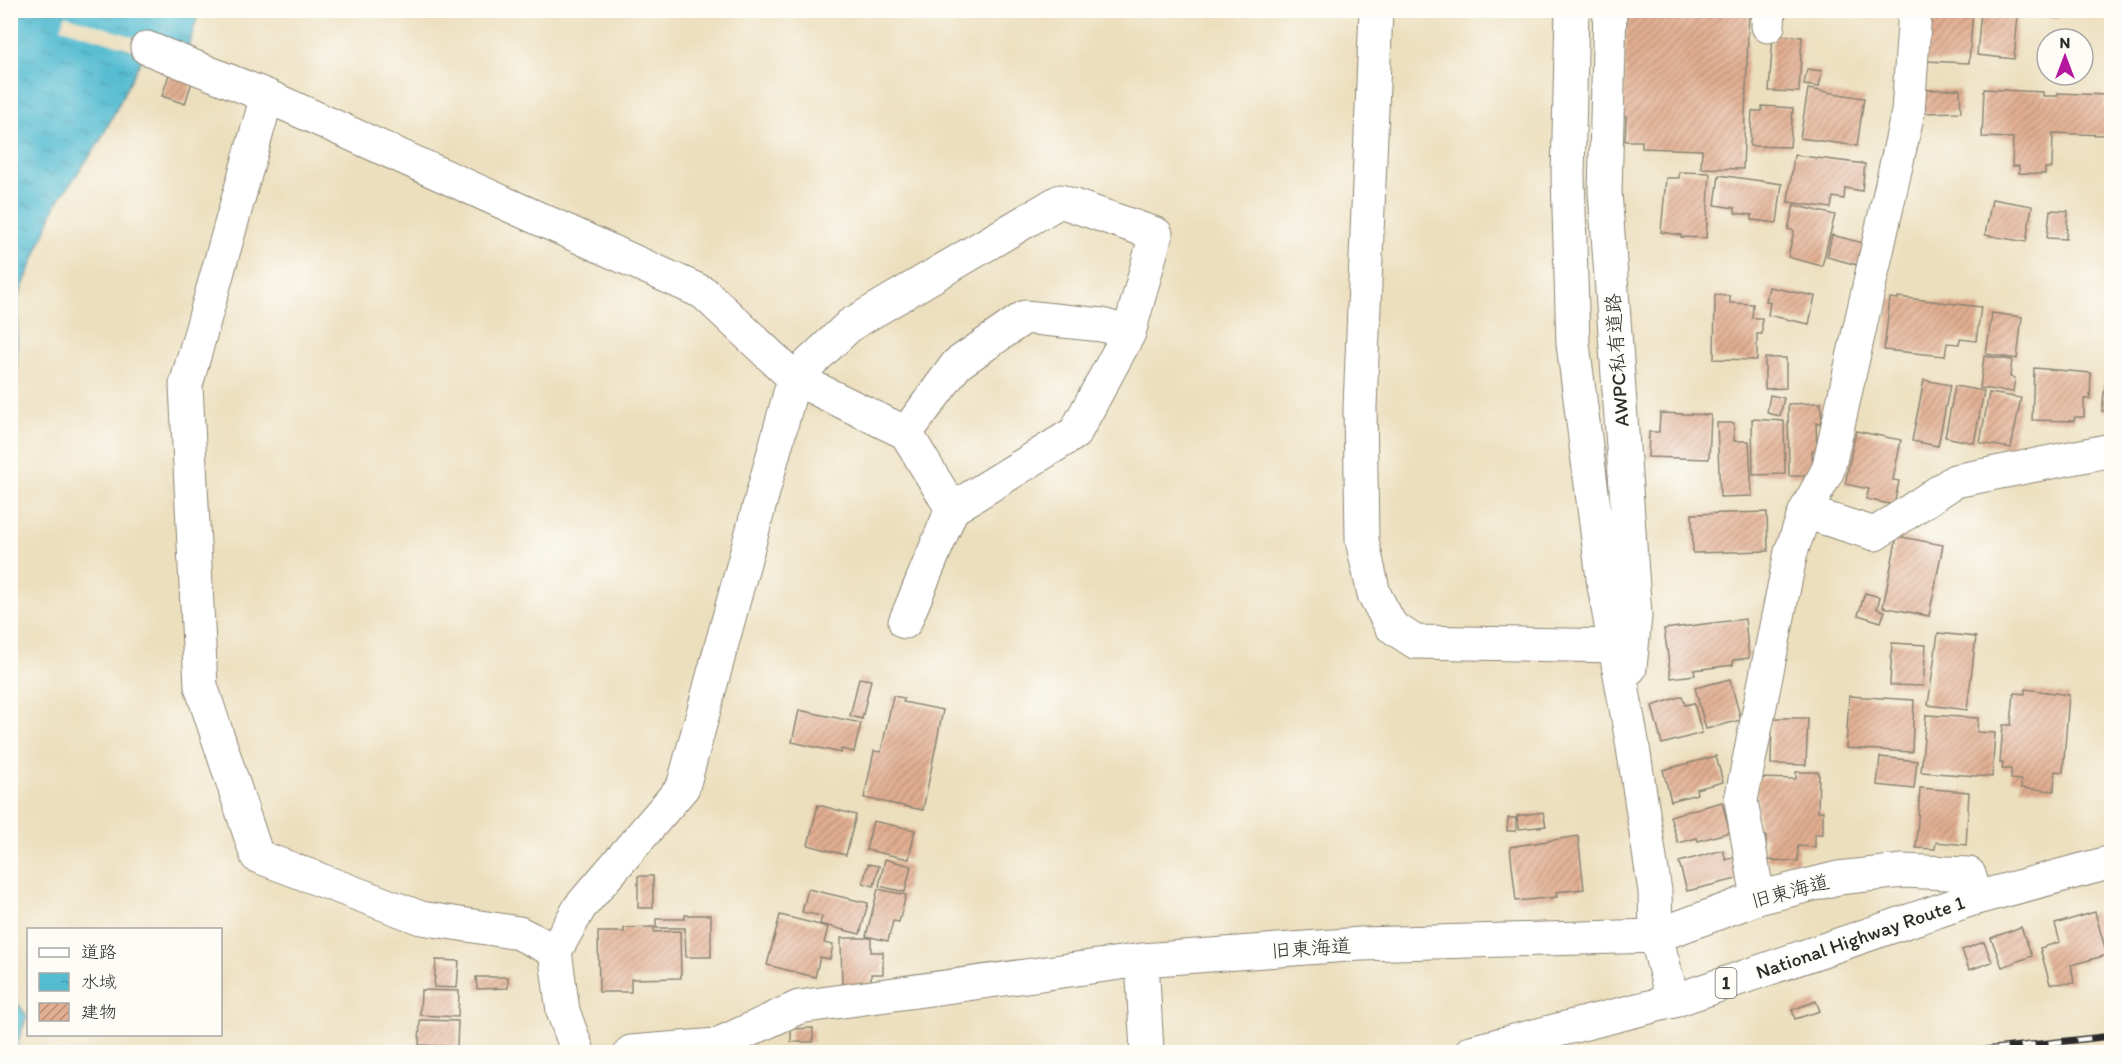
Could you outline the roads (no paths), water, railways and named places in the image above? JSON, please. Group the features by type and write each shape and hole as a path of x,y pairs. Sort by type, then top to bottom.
{"main road":[{"path":"1376,10 1360,407 1362,540 1374,594 1391,626 1415,642 1615,646"},
{"path":"1572,10 1568,177 1573,344 1602,575 1655,891 1656,936 1673,1001"},
{"name":"AWPC私有道路","path":"1610,10 1605,192 1635,616 1626,709"},
{"path":"1758,898 1741,800 1791,552 1805,512 1828,470 1908,112 1915,10"},
{"path":"147,48 267,96 704,293 794,378 906,433 952,508"},
{"path":"267,96 186,385 201,686 257,856 421,918 519,933 555,951"},
{"path":"578,1053 563,1011 555,951 580,907 683,787 794,378 850,326 1060,201 1156,234 1129,333 1076,433 952,508 905,622"},
{"path":"906,433 957,364 1025,317 1102,326 1129,333"},
{"path":"1805,512 1875,534 1955,481 2112,450"},
{"name":"National Highway Route 1","path":"1471,1053 1673,1001 1976,898 2112,862"},
{"name":"旧東海道","path":"631,1053 717,1046 798,1007 1142,960 1360,944 1656,936 1758,898 1838,878 1903,871 1970,874 1976,898"},
{"path":"1142,960 1147,1053"}],"water":[{"path":"11,11 199,11 188,48 147,48 100,141 56,204 18,298 16,390 11,416"},
{"path":"10,993 27,1016 14,1052 11,1052"}],"railway":[{"path":"1965,1052 2112,1036"}]}
